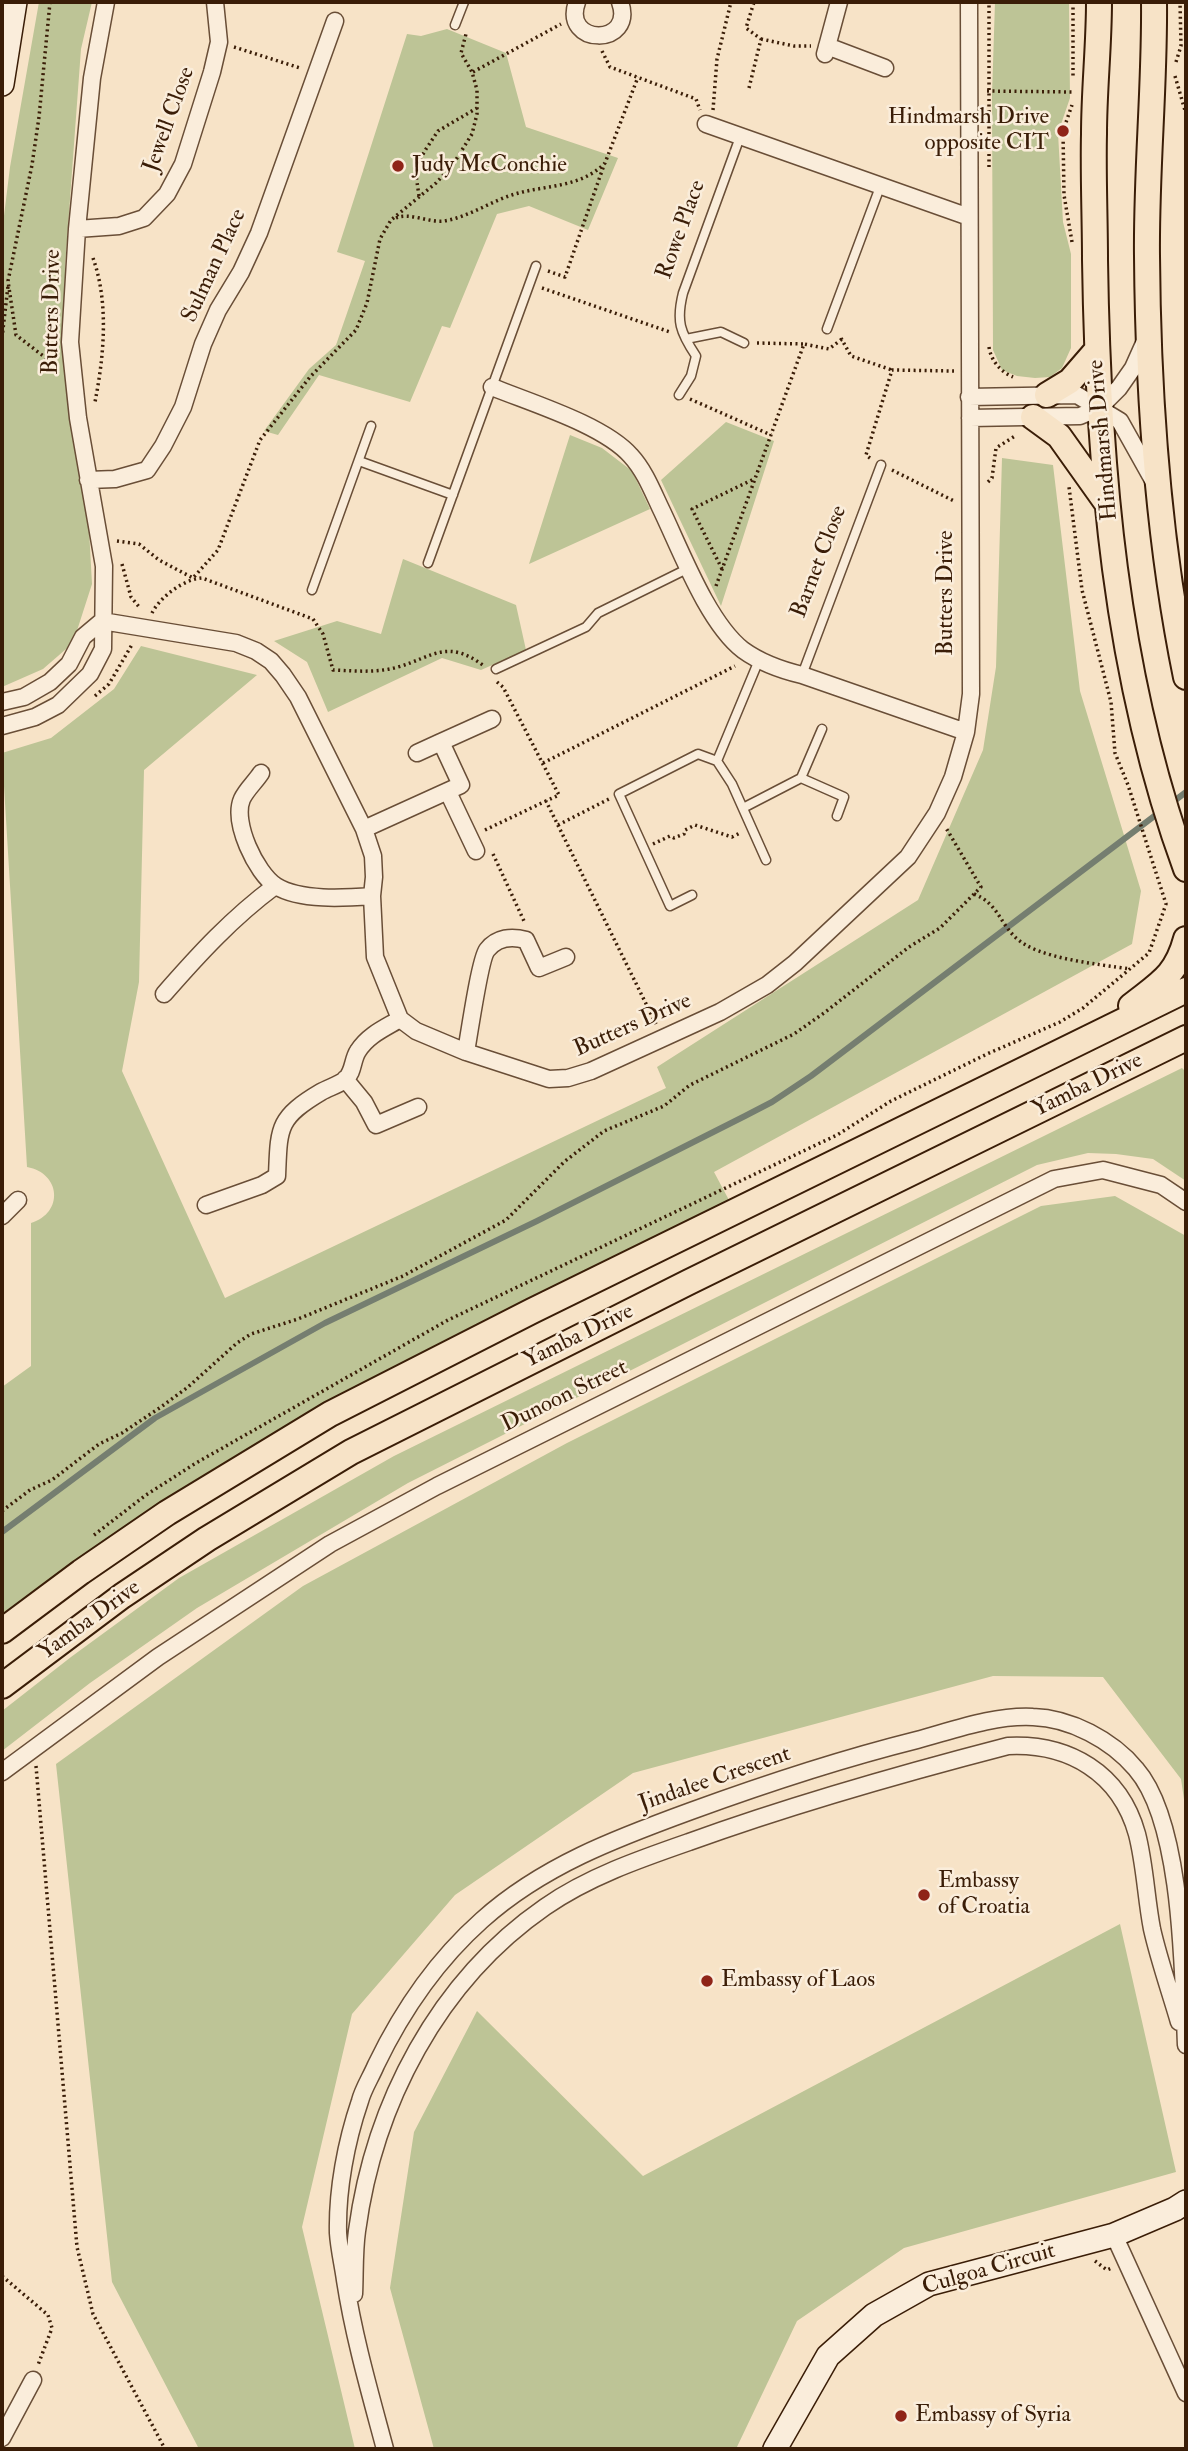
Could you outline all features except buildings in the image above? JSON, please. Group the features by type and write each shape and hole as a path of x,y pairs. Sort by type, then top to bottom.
{"main road":[{"name":"Hindmarsh Drive","path":"1099,2 1094,133 1096,351 1108,506 1132,669 1155,772 1186,869"},
{"path":"1154,2 1147,255 1150,331 1159,492 1172,598 1186,677"},
{"path":"1047,396 1070,381 1096,351"},
{"path":"1027,426 1059,436 1108,506"},
{"path":"1096,1034 1170,975 1180,960 1186,939"},
{"name":"Yamba Drive","path":"2,1631 167,1513 330,1414 557,1299 1186,990"},
{"name":"Yamba Drive","path":"2,1686 164,1567 351,1452 689,1282 1182,1042"}],"street":[{"path":"2,84 15,2"},
{"name":"Butters Drive","path":"2,726 35,717 58,705 90,674 103,649 104,566 88,480 70,342 77,229 92,78 106,2"},
{"name":"Jewell Close","path":"77,229 119,226 145,218 167,194 183,164 212,72 219,42 215,2"},
{"path":"576,9 577,23 588,34 604,36 611,33 621,20 623,12 620,2"},
{"path":"839,2 826,51 885,68"},
{"name":"Butters Drive","path":"400,1018 416,1031 466,1052 549,1079 568,1079 591,1071 720,1012 755,992 795,963 908,857 937,813 953,777 967,732 971,694 968,2"},
{"name":"Sulman Place","path":"88,480 115,479 147,470 163,446 183,407 203,344 218,310 241,272 259,233 335,21"},
{"path":"709,125 969,217"},
{"path":"970,418 1027,426 1080,416 1100,408 1133,368 1150,331"},
{"path":"492,387 577,422 617,443 624,450 647,479 709,607 741,649 778,669 967,732"},
{"path":"970,397 1077,395 1120,421 1159,492"},
{"path":"2,702 24,697 50,682 69,664 83,637 102,621 236,643 271,661 298,697 364,829 373,856 375,957 400,1018 370,1036 356,1052 352,1069 345,1079 291,1112 280,1129 277,1176 262,1185 206,1205"},
{"path":"416,753 492,719"},
{"path":"364,829 461,785 441,742"},
{"path":"261,773 241,801 242,831 254,860 275,886 297,893 338,898 372,896"},
{"path":"448,792 473,844"},
{"path":"164,994 241,911 275,886"},
{"path":"466,1052 485,951 498,940 513,937 526,940 539,968 565,957"},
{"path":"345,1079 364,1102 376,1125 418,1107"},
{"name":"Dunoon Street","path":"2,1772 158,1657 330,1544 449,1480 1054,1179 1102,1170 1161,1185 1186,1202"},
{"path":"2,1216 18,1200"},
{"name":"Jindalee Crescent","path":"385,2449 353,2333 338,2235 345,2162 360,2099 393,2029 435,1968 482,1919 532,1882 588,1851 745,1791 890,1747 1000,1718 1035,1717 1071,1724 1107,1743 1137,1770 1153,1797 1164,1824 1180,1924 1186,2046"},
{"name":"Jindalee Crescent","path":"353,2333 356,2234 363,2195 389,2106 417,2046 456,1990 502,1941 546,1906 599,1877 753,1819 898,1774 1008,1746 1032,1745 1065,1753 1092,1767 1114,1787 1128,1810 1137,1835 1153,1930 1186,2046"},
{"name":"Culgoa Circuit","path":"775,2449 828,2356 874,2315 929,2284 1114,2235 1186,2202"},
{"path":"1114,2235 1186,2393"},
{"path":"2,2438 33,2380"}],"lane":[{"path":"455,25 464,2"},
{"name":"Rowe Place","path":"679,395 691,376 696,356 685,339 677,315 682,293 740,137"},
{"path":"827,329 880,187"},
{"path":"428,564 536,266"},
{"path":"685,339 721,332 744,343"},
{"path":"312,590 371,426"},
{"path":"359,461 453,495"},
{"name":"Barnet Close","path":"802,675 881,465"},
{"path":"496,669 586,627 598,613 689,568"},
{"path":"717,761 757,659"},
{"path":"743,808 801,778 822,729"},
{"path":"692,895 670,906 619,794 698,754 717,761 732,784 766,860"},
{"path":"801,778 844,797 837,816"}],"path":[{"path":"2,338 8,281 38,129 50,2"},
{"path":"709,125 717,59 731,2"},
{"path":"754,2 746,28 761,39 794,46"},
{"path":"1073,2 1073,79"},
{"path":"1180,2 1181,46 1173,70 1186,114"},
{"path":"472,72 576,9"},
{"path":"749,88 761,39"},
{"path":"219,42 316,73"},
{"path":"116,541 139,544 159,560 193,578 218,550 260,440 310,377 356,330 367,303 380,239 391,220 436,183 464,149 472,134 477,90 472,72 461,53"},
{"path":"610,67 696,99 709,125"},
{"path":"536,266 565,277 638,77"},
{"path":"989,91 1073,92 1072,106 1063,131 1064,194 1075,253"},
{"path":"419,197 415,168 426,149 438,131 477,108"},
{"path":"391,220 401,216 446,221 514,194 569,183 597,171 605,163"},
{"path":"77,229 102,282 101,370 93,411"},
{"path":"8,281 16,335 74,381"},
{"path":"530,284 675,334 681,327"},
{"path":"827,329 842,339 852,356 892,370 970,371"},
{"path":"970,338 989,338 989,352 1002,373 1024,382"},
{"path":"744,343 804,344 830,349 842,339"},
{"path":"709,607 804,344"},
{"path":"892,370 866,455 970,509 992,478 996,448 1027,426"},
{"path":"679,395 771,435"},
{"path":"722,569 692,509 756,478"},
{"path":"1068,482 1082,590 1111,702 1115,753 1166,904 1149,953"},
{"path":"114,529 131,597 139,608 154,608"},
{"path":"543,763 757,659"},
{"path":"473,844 559,795 532,741"},
{"path":"558,825 619,794"},
{"path":"546,801 663,1038"},
{"path":"2,1511 188,1387 244,1338 403,1276 506,1220 564,1162 604,1130 664,1106 690,1085 794,1034 909,947 940,928 981,887 937,813"},
{"path":"644,848 670,836 674,838 684,834 685,830 695,825 732,837 752,828"},
{"path":"473,844 491,851 524,921 513,937"},
{"path":"974,894 987,899 1016,939 1054,957 1130,969"},
{"path":"34,1746 77,2247 93,2314 165,2449"},
{"path":"1085,2259 1096,2262 1107,2270 1126,2264"},
{"path":"2,2276 48,2315 52,2328 33,2380"}],"green space":[{"path":"39,2 92,2 81,49 65,267 66,381 88,511 92,584 73,643 43,669 2,687 2,232 10,167"},
{"path":"995,2 1069,2 1070,98 1058,133 1063,222 1071,254 1071,348 1062,368 1050,377 1017,376 1002,370 993,350 992,95"},
{"path":"447,29 506,53 526,127 618,158 588,230 529,206 497,214 450,328 442,326 410,402 319,375 278,435 264,431 309,369 336,345 365,261 337,252 407,34 421,36"},
{"path":"726,422 774,441 721,606 661,480"},
{"path":"570,435 602,448 632,471 650,509 529,564"},
{"path":"1002,458 1053,465 1080,691 1141,891 1132,944 714,1172 730,1202 290,1429 2,1618 2,1387 31,1366 31,1223 49,1211 54,1194 47,1177 27,1167 2,753 51,738 114,689 141,646 257,675 144,770 139,982 122,1071 225,1298 666,1088 657,1067 918,900 983,750 996,667"},
{"path":"403,559 516,605 526,650 481,670 442,658 328,712 307,662 274,641 337,621 381,634"},
{"path":"1182,1068 1186,1072 1186,1181 1153,1159 1116,1154 1088,1153 1037,1165 408,1483 197,1608 90,1683 2,1751 2,1711 179,1578 394,1456"},
{"path":"1115,1196 1186,1236 1186,1813 1181,1779 1103,1677 993,1676 633,1773 455,1895 352,2014 302,2227 355,2449 199,2449 112,2282 56,1764 303,1586 567,1443 1041,1206"},
{"path":"1120,1924 1176,2172 904,2248 797,2321 736,2449 434,2449 390,2288 414,2132 477,2011 643,2176"}],"waterway":[{"path":"1169,805 1186,792"},
{"path":"2,1532 155,1418 325,1323 537,1221 772,1102 811,1076 1161,811"}],"place":[{"name":"Hindmarsh Drive opposite CIT","path":"1063,131"},
{"name":"Judy McConchie","path":"398,166"},
{"name":"Embassy of Croatia","path":"924,1895"},
{"name":"Embassy of Laos","path":"707,1981"},
{"name":"Embassy of Syria","path":"901,2416"}]}
